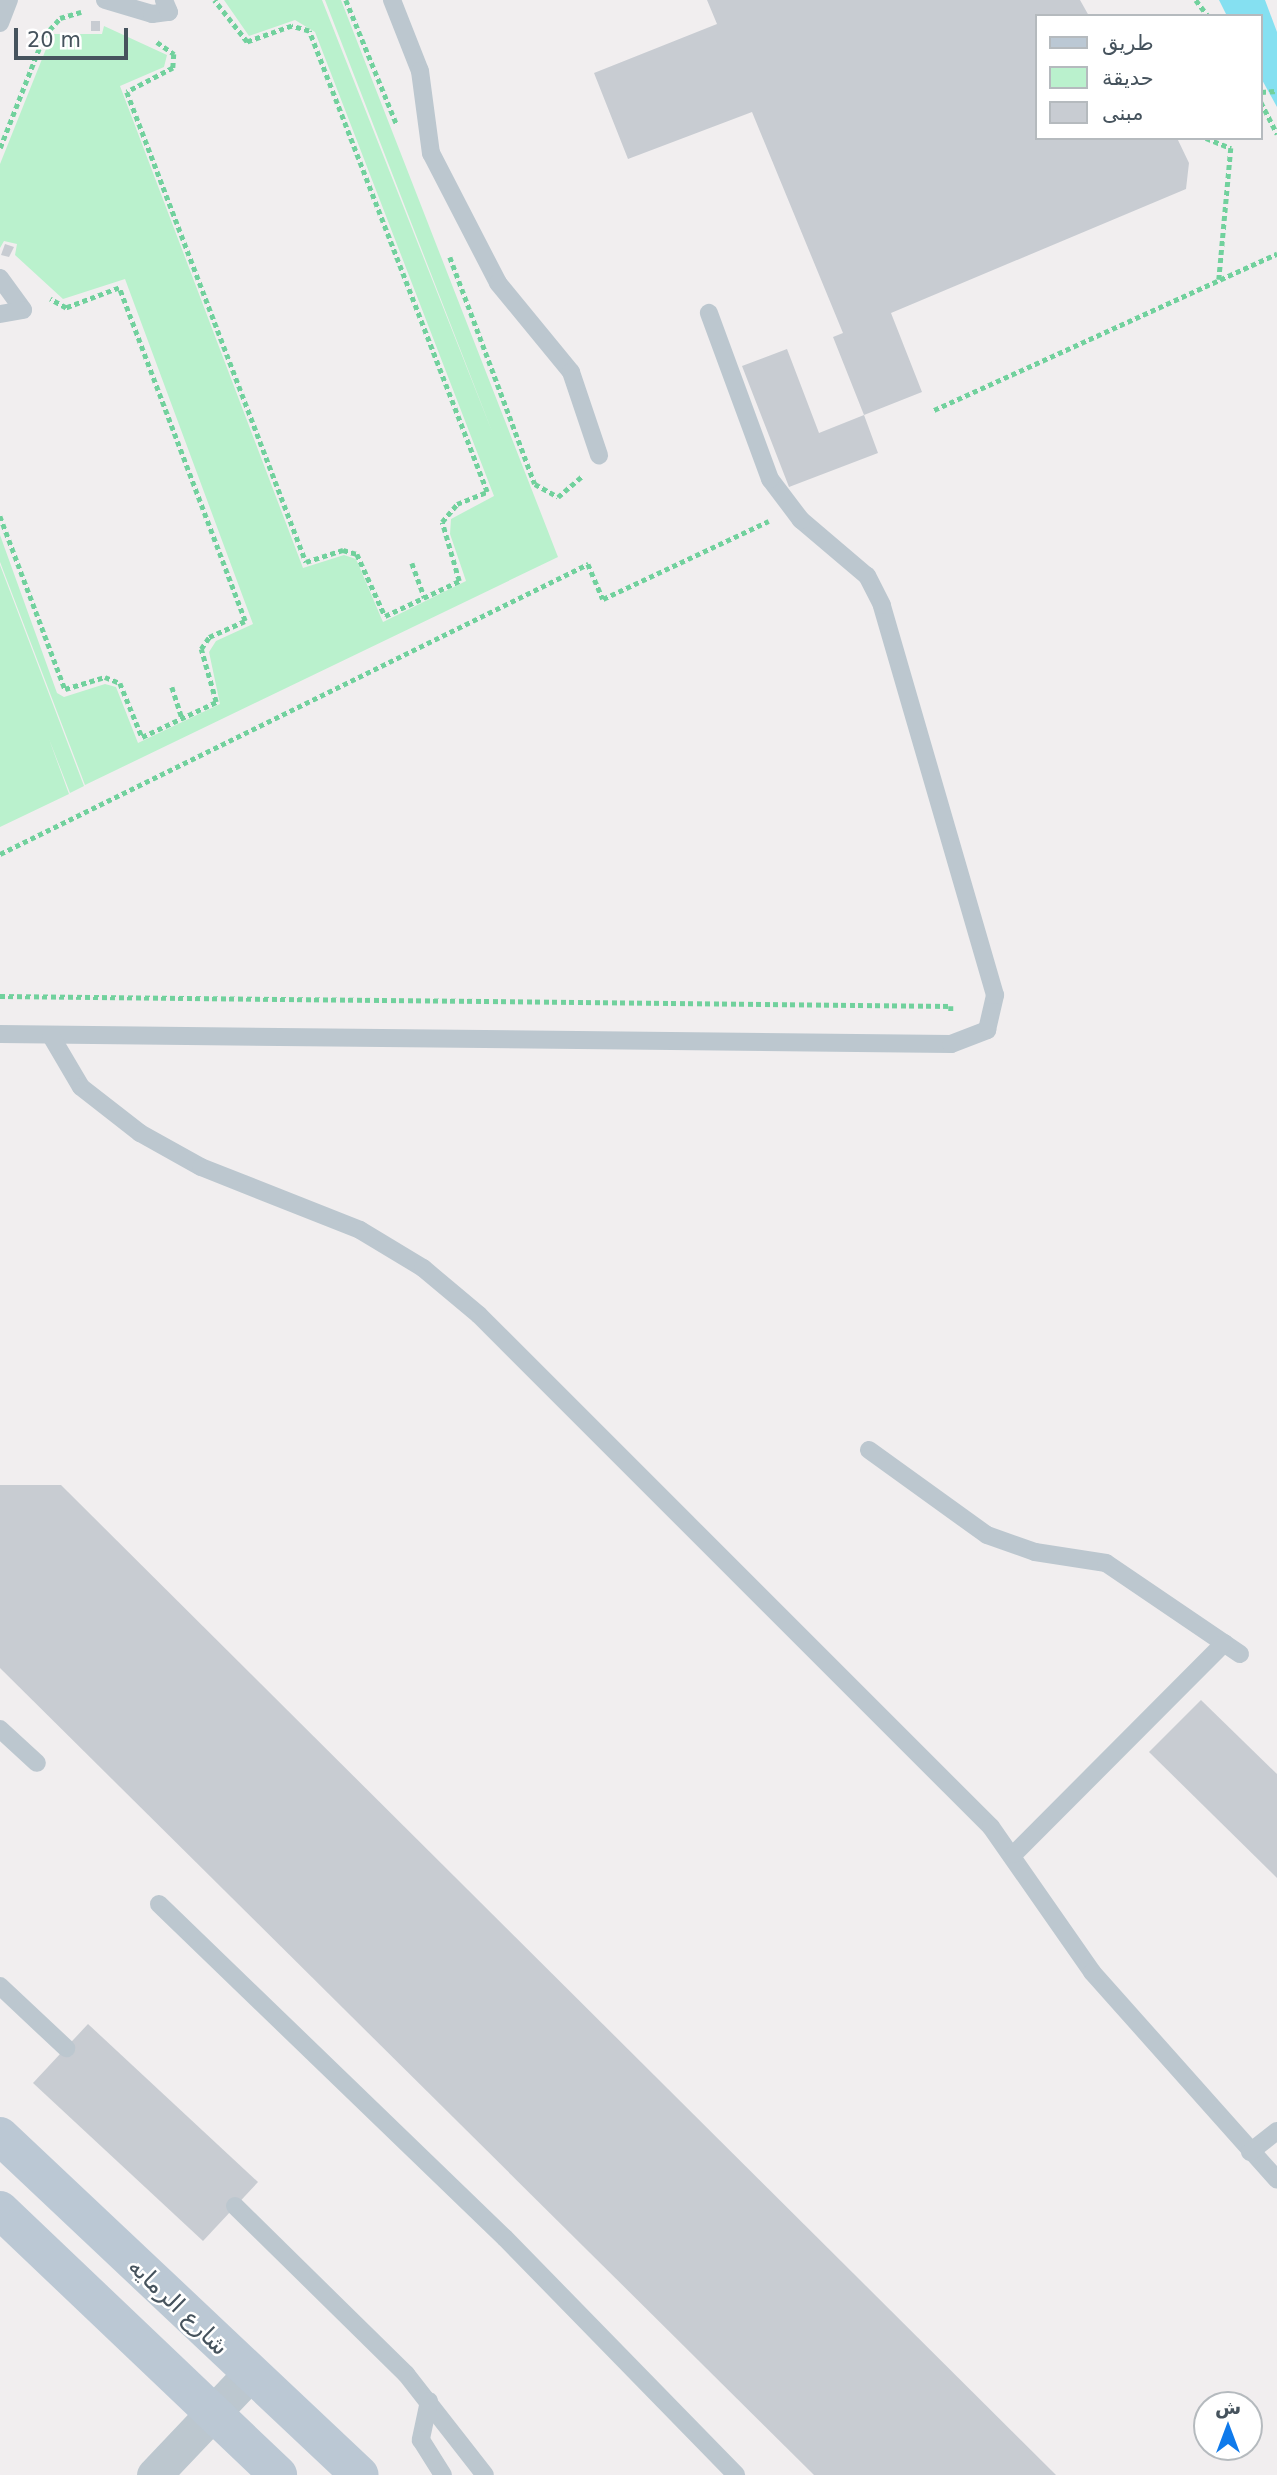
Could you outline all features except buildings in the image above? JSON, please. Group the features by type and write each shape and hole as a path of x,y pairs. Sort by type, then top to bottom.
{"street":[{"name":"شارع الرمايه","path":"0,2136 249,2375 360,2475"},
{"path":"0,2210 278,2475"},
{"path":"154,2475 249,2375"}],"lane":[{"path":"0,23 9,0"},
{"path":"105,0 152,14 169,12 164,0"},
{"path":"392,0 420,71 432,153 487,266 571,372 599,455"},
{"path":"0,278 23,310 0,314"},
{"path":"0,1034 951,1044 986,1030 995,995 882,604 857,565 792,510 762,462 709,313"},
{"path":"51,1036 81,1087 159,1146 360,1230 452,1291 1014,1854 1092,1972 1277,2180"},
{"path":"869,1450 986,1535 1035,1552 1106,1563 1240,1654"},
{"path":"1014,1854 1224,1643"},
{"path":"0,1729 37,1763"},
{"path":"159,1904 505,2238 736,2475"},
{"path":"0,1986 66,2048"},
{"path":"1250,2152 1277,2130"},
{"path":"235,2206 429,2401 485,2475"},
{"path":"429,2401 421,2441 443,2475"}],"path":[{"path":"152,40 170,49 173,68 127,92 306,562 343,550 357,554 385,617 459,581 443,537 446,514 487,492 309,31 292,26 247,42 214,0"},
{"path":"0,148 51,26 71,13 94,15"},
{"path":"1263,106 1277,134"},
{"path":"1211,140 1231,148"},
{"path":"1219,279 1232,140"},
{"path":"934,411 1277,254"},
{"path":"0,516 65,689 105,677 120,683 142,737 216,702 201,664 204,643 245,621 119,288 61,308 39,288"},
{"path":"0,854 588,564 603,600 792,510"},
{"path":"412,563 425,598"},
{"path":"172,687 182,718"},
{"path":"0,996 951,1006 951,1044"}],"green space":[{"path":"224,0 322,0 493,434 325,0 341,0 558,557 85,785 0,562 0,535 57,693 64,697 105,684 116,687 138,743 220,704 209,652 216,641 253,624 125,279 63,299 15,255 17,244 4,241 0,248 0,164 52,34 102,34 104,26 167,55 164,67 120,86 303,568 344,555 356,559 383,622 466,581 450,534 451,519 494,496 315,32 295,20 249,36"},
{"path":"0,565 84,786 70,793 49,739 69,794 0,827"}],"water":[{"path":"1219,0 1265,0 1277,32 1277,107 1263,82 1263,14 1226,14"}]}
